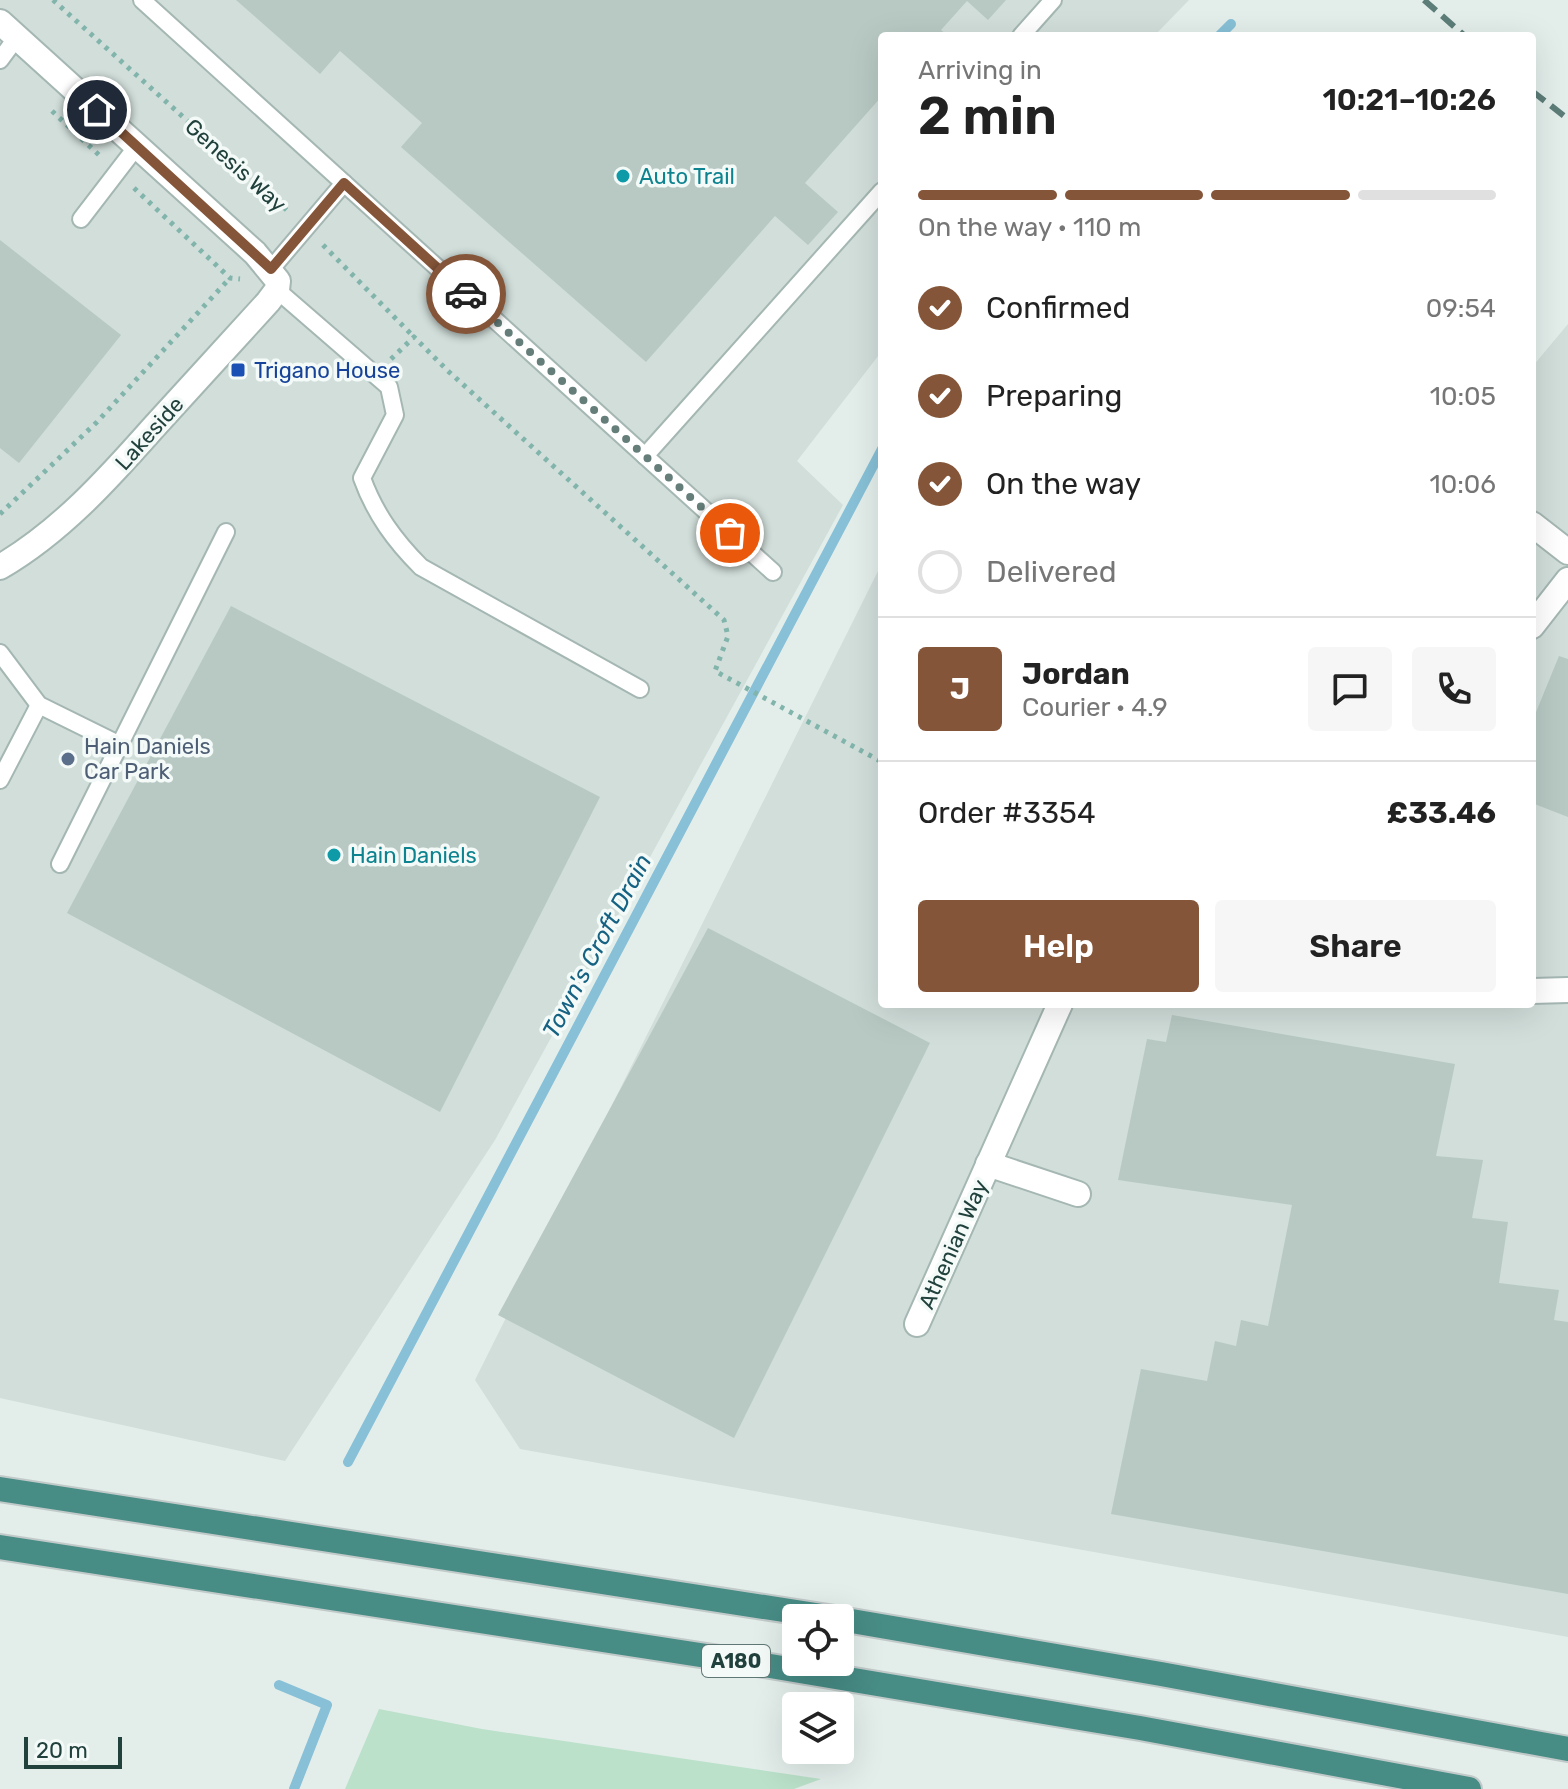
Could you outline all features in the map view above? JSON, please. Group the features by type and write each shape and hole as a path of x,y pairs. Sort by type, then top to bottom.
{"highway":[{"path":"0,1489 782,1610"},
{"name":"A180","path":"0,1547 752,1663 1140,1728 1469,1789"},
{"path":"854,1621 1568,1749"}],"street":[{"path":"8,29 137,146 275,280"},
{"name":"Lakeside","path":"0,567 62,523 105,482 275,280"},
{"path":"1536,527 1568,552"},
{"path":"1536,621 1568,580"},
{"path":"1536,991 1568,990"},
{"name":"Athenian Way","path":"917,1324 1058,1008"},
{"name":"Athenian Way","path":"988,1164 1078,1194"}],"lane":[{"path":"142,0 773,572"},
{"path":"1025,32 1053,0"},
{"path":"0,60 8,29"},
{"path":"81,219 137,146"},
{"path":"344,183 306,228 275,280 389,387 395,415 362,478 372,506 400,546 421,567 640,689"},
{"path":"645,456 878,195"},
{"path":"60,864 226,532"},
{"path":"0,653 39,705 120,745"},
{"path":"0,780 39,705"}],"path":[{"name":"Genesis Way","path":"53,0 306,228 448,371 724,620 728,636 715,671 878,760"},
{"name":"Lakeside","path":"0,514 97,422 230,278"},
{"path":"385,364 414,337"}],"shaded area":[{"path":"0,0 1189,0 1158,32 878,32 878,356 797,461 843,505 495,1140 285,1461 0,1398"},
{"path":"1568,324 1568,1637 520,1449 475,1380 878,571 878,1008 1536,1008 1536,362"}],"green space":[{"path":"379,1709 482,1729 821,1779 794,1789 345,1789"}],"building":[{"name":"Auto Trail","path":"236,0 1006,0 988,20 967,1 941,30 943,32 878,32 878,101 805,183 838,212 808,245 775,216 646,362 401,147 422,123 340,51 320,74"},
{"path":"0,240 121,335 19,463 0,448"},
{"name":"Hain Daniels","path":"231,606 600,797 440,1112 67,913"},
{"path":"1559,656 1568,659 1568,817 1536,805 1536,712"},
{"path":"708,928 930,1043 734,1438 498,1315"},
{"path":"1172,1015 1455,1064 1436,1156 1483,1160 1472,1218 1508,1222 1499,1283 1559,1290 1554,1320 1568,1322 1568,1594 1111,1514 1141,1369 1207,1381 1215,1341 1236,1346 1241,1320 1268,1326 1292,1205 1118,1180 1147,1039 1166,1042"}],"waterway":[{"name":"Town's Croft Drain","path":"1223,32 1231,24"},
{"name":"Town's Croft Drain","path":"348,1462 878,457"},
{"path":"279,1685 327,1705 294,1789"}],"railway":[{"path":"1424,0 1460,32"},
{"path":"1536,94 1568,119"}],"way so far":[{"path":"466,294 730,533"}],"place":[{"name":"Auto Trail","path":"623,176"},
{"name":"Trigano House","path":"238,370"},
{"name":"Hain Daniels Car Park","path":"68,759"},
{"name":"Hain Daniels","path":"334,855"}],"route":[{"path":"97,110 271,269 344,183 466,294"}]}
